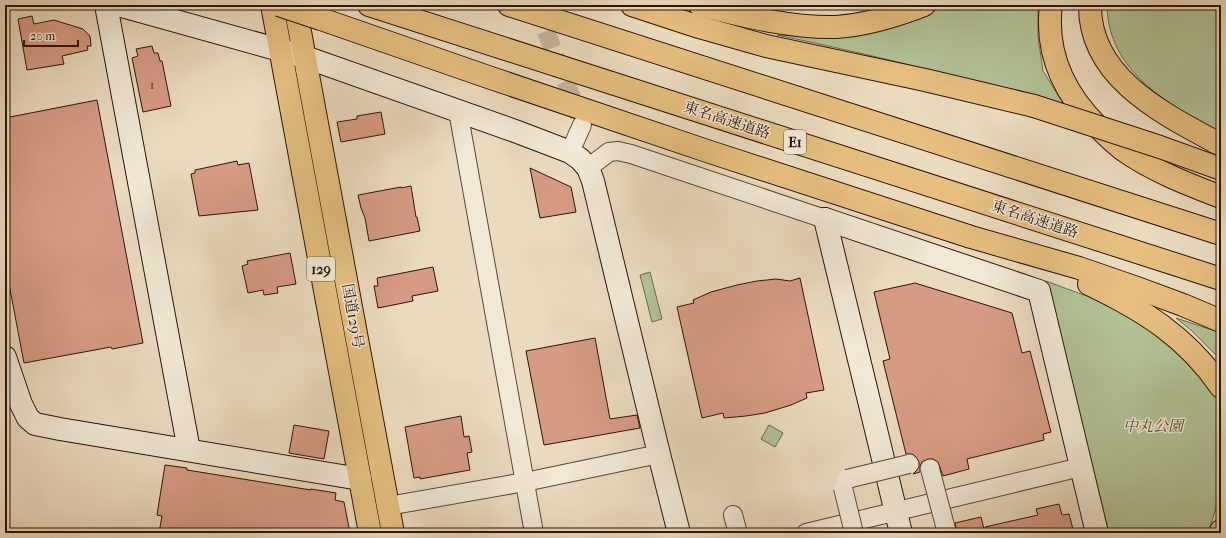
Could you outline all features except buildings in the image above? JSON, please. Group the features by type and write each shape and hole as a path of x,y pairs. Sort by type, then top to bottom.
{"highway":[{"name":"国道129号","path":"272,5 370,533"},
{"path":"279,5 703,150 971,237 1079,268 1138,288 1221,321"},
{"name":"国道129号","path":"295,5 393,533"},
{"name":"東名高速道路","path":"369,5 1221,279"},
{"path":"509,5 1221,234"},
{"path":"632,5 699,27 766,46 925,80 1034,106 1153,144 1221,169"},
{"path":"700,5 753,18 790,24 828,26 859,24 881,20 924,5"},
{"path":"1051,5 1050,38 1055,60 1062,80 1085,114 1122,149 1163,173 1221,196"},
{"path":"1090,5 1092,25 1097,43 1106,60 1118,76 1148,103 1221,145"},
{"path":"971,237 1088,284 1139,310 1178,337 1210,370 1221,386"}],"street":[{"path":"106,5 189,450"},
{"path":"118,5 305,57 514,131 570,152 580,159 588,168 593,181 679,533"},
{"path":"458,111 534,533"},
{"path":"570,152 582,125"},
{"path":"588,168 609,152 618,151 631,154 1039,291 1097,533"},
{"path":"825,219 901,533"},
{"path":"5,357 21,404 28,418 35,424 360,479"},
{"path":"388,506 525,482 659,454"},
{"path":"854,533 845,484 909,464"},
{"path":"806,533 1081,467"},
{"path":"930,469 947,533"},
{"path":"733,515 738,533"}],"green space":[{"path":"943,5 1038,5 1038,37 1043,71 1065,106 922,68 777,35 816,37 932,11"},
{"path":"1107,5 1221,5 1221,133 1181,111 1162,98 1145,84 1130,68 1118,49 1110,29"},
{"path":"650,272 662,319 652,322 640,275"},
{"name":"中丸公園","path":"1046,281 1089,297 1140,322 1185,360 1214,392 1221,412 1221,492 1208,533 1109,533"},
{"path":"1176,318 1221,333 1221,361 1192,331"},
{"path":"769,425 783,433 775,447 761,439"}],"tunnel":[{"path":"536,6 579,116"}]}
